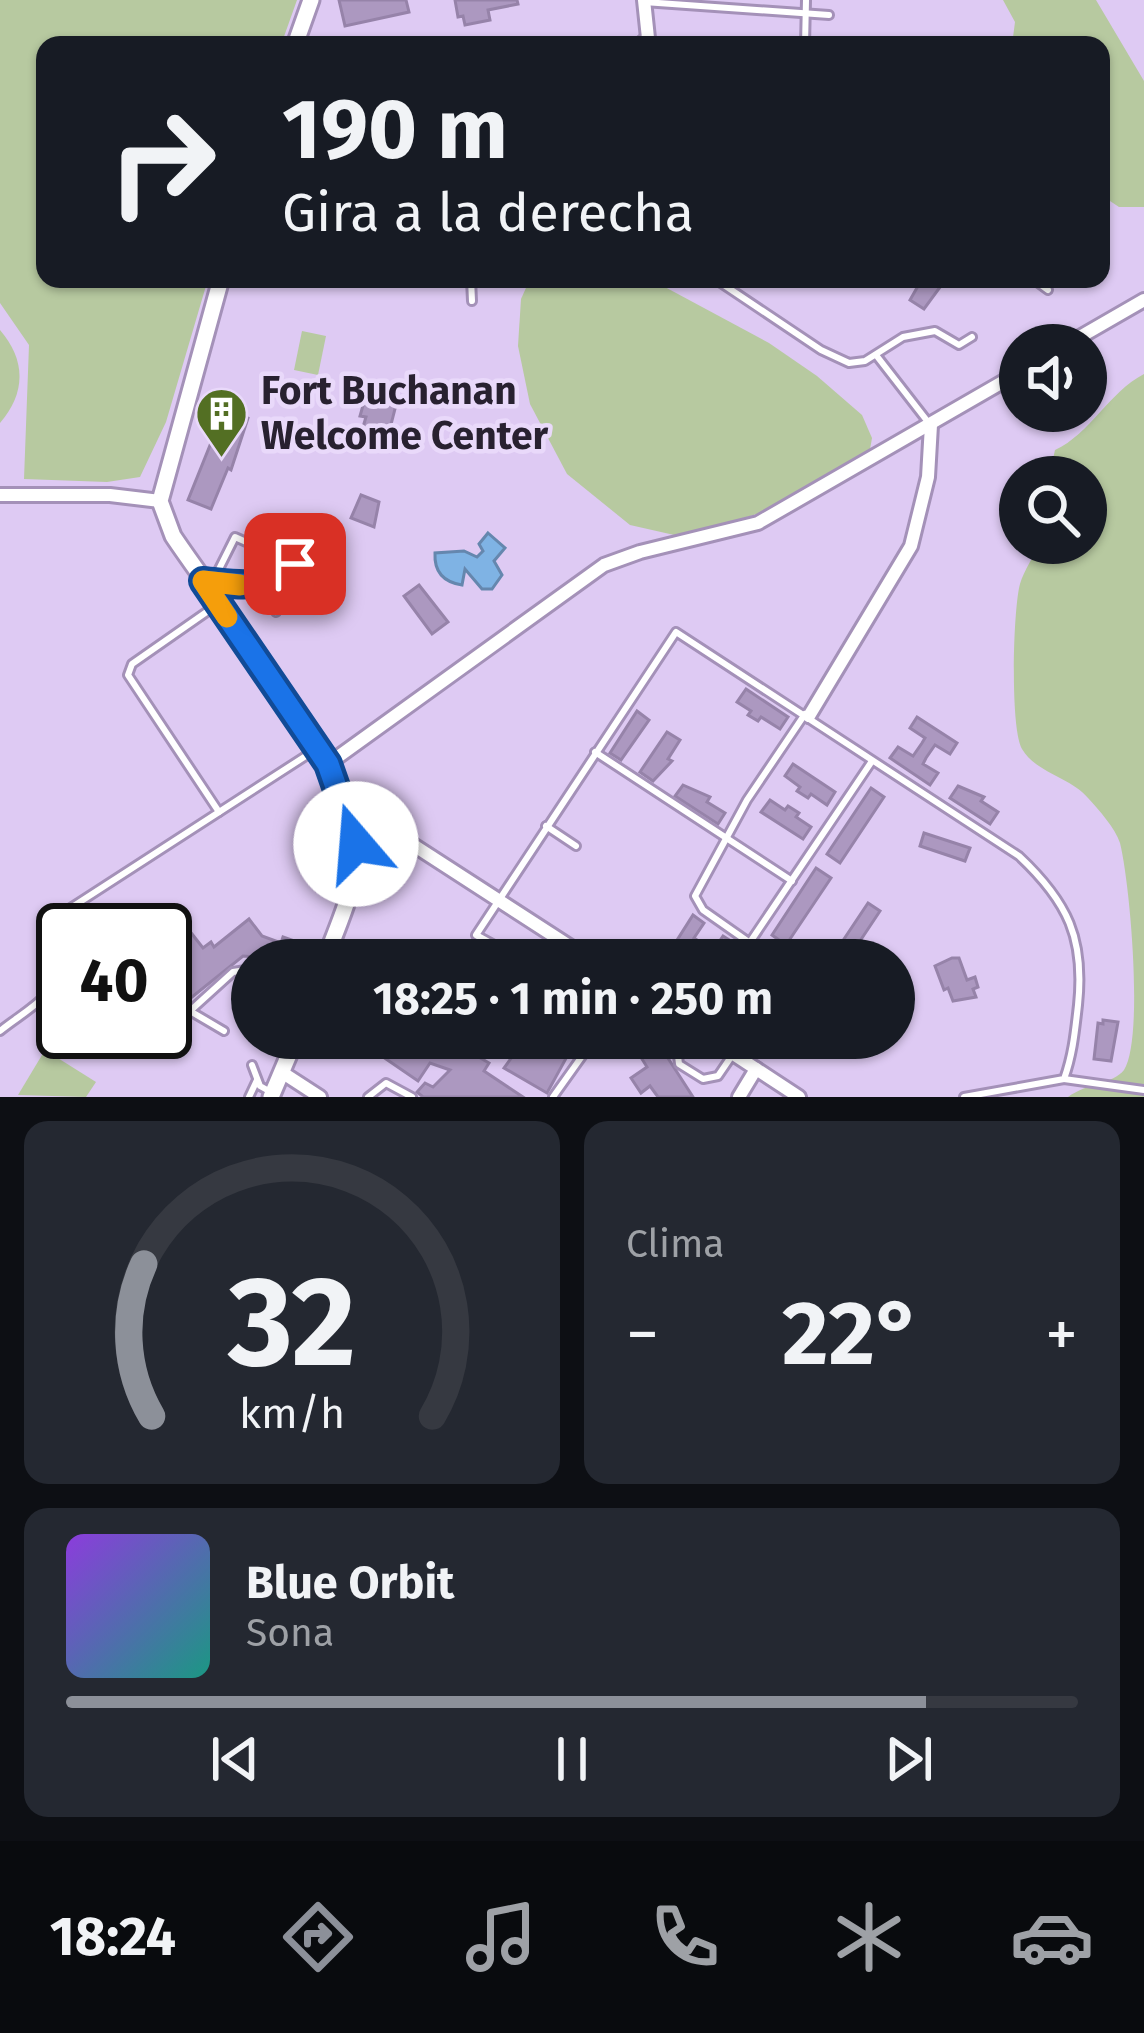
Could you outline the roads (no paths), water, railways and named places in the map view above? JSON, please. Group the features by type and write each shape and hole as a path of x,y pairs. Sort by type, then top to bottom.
{"street":[{"path":"299,36 311,0"},
{"path":"644,1 649,36"},
{"path":"219,288 160,501 173,536 328,764 347,812 357,855 331,939"},
{"path":"1102,324 1144,300"},
{"path":"328,764 604,565 758,523 999,385"},
{"path":"807,715 911,546 928,477 931,425"},
{"path":"0,495 110,495 160,501"},
{"path":"347,812 404,839 558,939"},
{"path":"357,855 381,840 404,839"},
{"path":"272,1096 288,1059"},
{"path":"741,1059 799,1097"},
{"path":"739,1097 756,1069"},
{"path":"283,1073 320,1097"}],"lane":[{"path":"805,36 806,0"},
{"path":"644,1 829,15"},
{"path":"471,288 472,301"},
{"path":"730,288 849,363 876,355 903,337 934,331 959,345 972,337"},
{"path":"876,355 931,425"},
{"path":"236,537 295,564 262,584 203,581 217,573 236,537"},
{"path":"262,584 276,613"},
{"path":"218,604 132,664 128,675 219,812"},
{"path":"483,939 476,935 499,898 676,632 1019,856 1058,897 1075,934 1082,966 1072,1055 1064,1079"},
{"path":"744,939 704,910 695,896 747,800 807,715"},
{"path":"77,903 317,748"},
{"path":"595,752 792,881"},
{"path":"753,939 872,761"},
{"path":"547,826 576,846"},
{"path":"224,1031 190,1011 231,974"},
{"path":"0,1031 36,1003"},
{"path":"553,1097 580,1059"},
{"path":"678,1059 703,1079 718,1076 730,1059"},
{"path":"252,1065 257,1080 272,1096"},
{"path":"964,1097 1064,1079 1144,1090"},
{"path":"249,1097 257,1080"},
{"path":"368,1097 386,1083 412,1097"}],"water":[{"path":"488,533 505,548 494,561 502,575 492,589 482,589 465,569 462,585 441,575 435,553 464,551 477,557"}],"place":[{"name":"Fort Buchanan Welcome Center","path":"222,459"}]}
